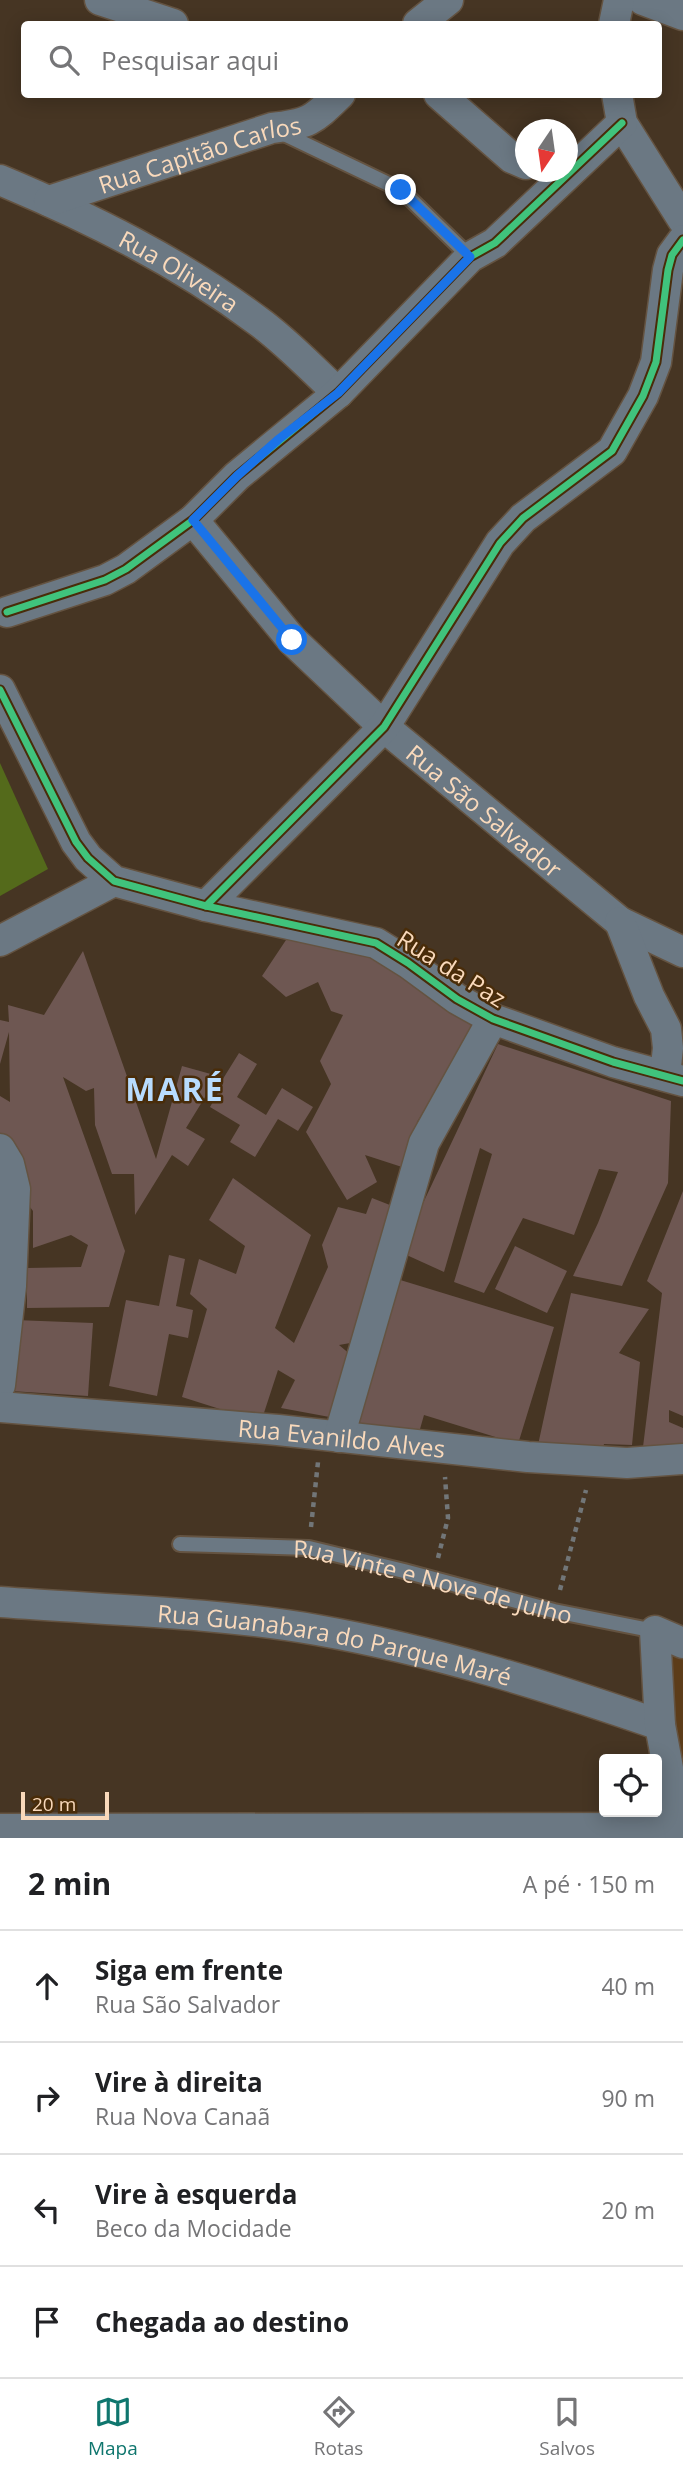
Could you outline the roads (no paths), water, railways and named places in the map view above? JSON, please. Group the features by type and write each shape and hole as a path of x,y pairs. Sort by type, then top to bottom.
{"street":[{"path":"100,0 164,21"},
{"path":"422,21 448,0"},
{"path":"615,21 619,0"},
{"path":"643,0 683,15"},
{"name":"Rua Capitão Carlos","path":"50,201 272,128 302,125 322,112 336,98"},
{"path":"444,98 515,159"},
{"path":"578,150 620,109 683,220"},
{"name":"Rua Oliveira","path":"0,180 50,201 179,268 260,322 338,393"},
{"path":"2,612 105,580 126,569 193,520 279,439 338,393 470,257 495,243 547,182"},
{"path":"206,906 384,727 500,543 523,519 612,451 643,396 656,362 668,270 672,255 683,240"},
{"name":"Rua São Salvador","path":"193,520 292,640 384,727 620,922 683,952"},
{"path":"0,690 76,842 88,858 114,881 0,941"},
{"name":"Rua da Paz","path":"114,881 206,906 376,943 457,999 493,1018 613,1062 674,1078"},
{"path":"620,922 649,996 666,1030 674,1078"},
{"path":"330,1436 424,1143 493,1018"},
{"path":"0,1149 9,1164 15,1189 5,1285 0,1385"},
{"name":"Rua Evanildo Alves","path":"0,1406 594,1461 627,1463 683,1459"},
{"name":"Rua Guanabara do Parque Maré","path":"0,1602 247,1621 316,1630 403,1647 487,1669 660,1725"},
{"path":"0,1829 681,1833 660,1725 655,1631"},
{"name":"Rua Vinte e Nove de Julho","path":"655,1631 683,1643"}],"lane":[{"path":"272,128 401,190 470,257"},
{"name":"Rua Vinte e Nove de Julho","path":"180,1544 309,1548 554,1611 655,1631"}],"district":[{"name":"MARÉ","path":"175,1088"}]}
